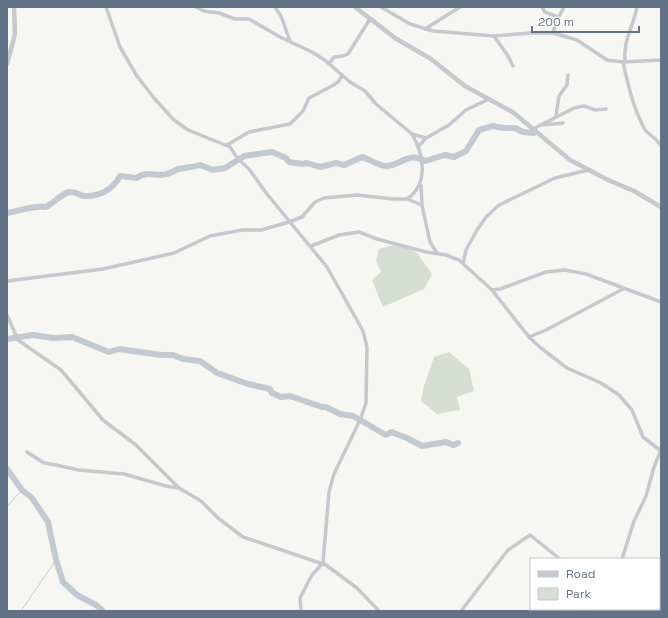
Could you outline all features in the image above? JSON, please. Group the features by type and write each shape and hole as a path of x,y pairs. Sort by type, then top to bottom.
{"street":[{"path":"7,64 15,34 14,7"},
{"path":"106,7 120,47 137,76 163,109 188,130 227,145 249,169 289,222 311,246 332,274 363,331 367,348 366,403 360,420 336,467 331,484 323,564 312,575 303,593 299,603 301,611"},
{"path":"196,7 204,11 219,13 235,19 249,18 290,41 329,64 342,76 365,91 376,104 412,134 426,138"},
{"path":"215,7 219,13"},
{"path":"275,7 281,16 290,41"},
{"path":"355,7 395,38 431,59 465,86 489,100 504,106 533,128 562,154 588,170 634,190 661,207"},
{"path":"381,7 410,24 425,29 448,33 494,36 553,33 578,40 607,60 624,62 661,60"},
{"path":"425,29 460,7"},
{"path":"542,7 545,12 558,17"},
{"path":"553,33 558,17 564,7"},
{"path":"637,7 634,24 625,41 624,62 636,110 645,130 660,144"},
{"path":"329,64 334,57 348,54 370,19"},
{"path":"494,36 513,66"},
{"path":"556,115 559,96 567,85 568,75"},
{"path":"227,145 249,132 290,124 303,111 309,98 332,86 338,82 342,76"},
{"path":"418,147 426,138 449,126 466,110 489,100"},
{"path":"533,128 541,125 556,115 574,108 584,106 595,110 606,109"},
{"path":"541,125 563,123"},
{"path":"412,134 418,147 423,170 420,185 422,205 430,242 437,253"},
{"path":"463,263 466,250 477,230 486,217 499,205 555,178 588,170"},
{"path":"407,199 420,185"},
{"path":"7,281 103,269 174,253 210,236 242,230 262,230 302,217 315,202 324,198 357,195 407,199 422,205"},
{"path":"311,246 339,235 358,232 377,239 400,244 421,251 453,257 463,263 492,290 529,337 567,368 601,383 619,395 632,410 643,437 661,451 654,467 646,496 634,521 622,558"},
{"path":"492,290 500,289 546,272 558,270 579,272 661,302"},
{"path":"529,337 623,289"},
{"path":"7,315 18,340 62,370 103,420 136,445 179,488 201,501 230,528 243,537 289,552 310,561 323,564 357,588 379,611"},
{"path":"27,452 44,462 51,464 79,470 124,474 166,486 179,488"},
{"path":"460,611 503,555 514,544 526,536 530,535 559,558"}],"green space":[{"path":"398,244 417,253 432,274 424,289 383,307 372,280 381,272 376,261 379,249"},
{"path":"449,352 469,369 474,391 457,397 460,410 437,414 421,401 424,386 434,357"}],"waterway":[{"path":"7,213 31,207 46,207 69,192 84,196 100,194 109,189 120,176 137,178 144,174 163,175 179,169 200,165 213,170 225,168 244,156 272,152 286,158 289,162 303,164 307,163 320,167 336,163 344,165 362,157 386,166 396,164 409,158 419,158 425,161 445,155 454,157 466,151 479,130 493,126 515,128 523,132 534,133"},
{"path":"7,339 33,335 53,338 72,337 109,352 119,349 161,355 173,355 183,359 200,361 217,373 248,384 270,389 272,393 281,397 290,396 326,407 340,414 353,416 386,435 391,432 422,446 446,442 453,445 458,443"},
{"path":"7,469 22,490 32,498 48,522 56,560 63,582 77,595 96,605 103,611"},
{"path":"7,506 22,490"},
{"path":"21,611 56,560"}]}
